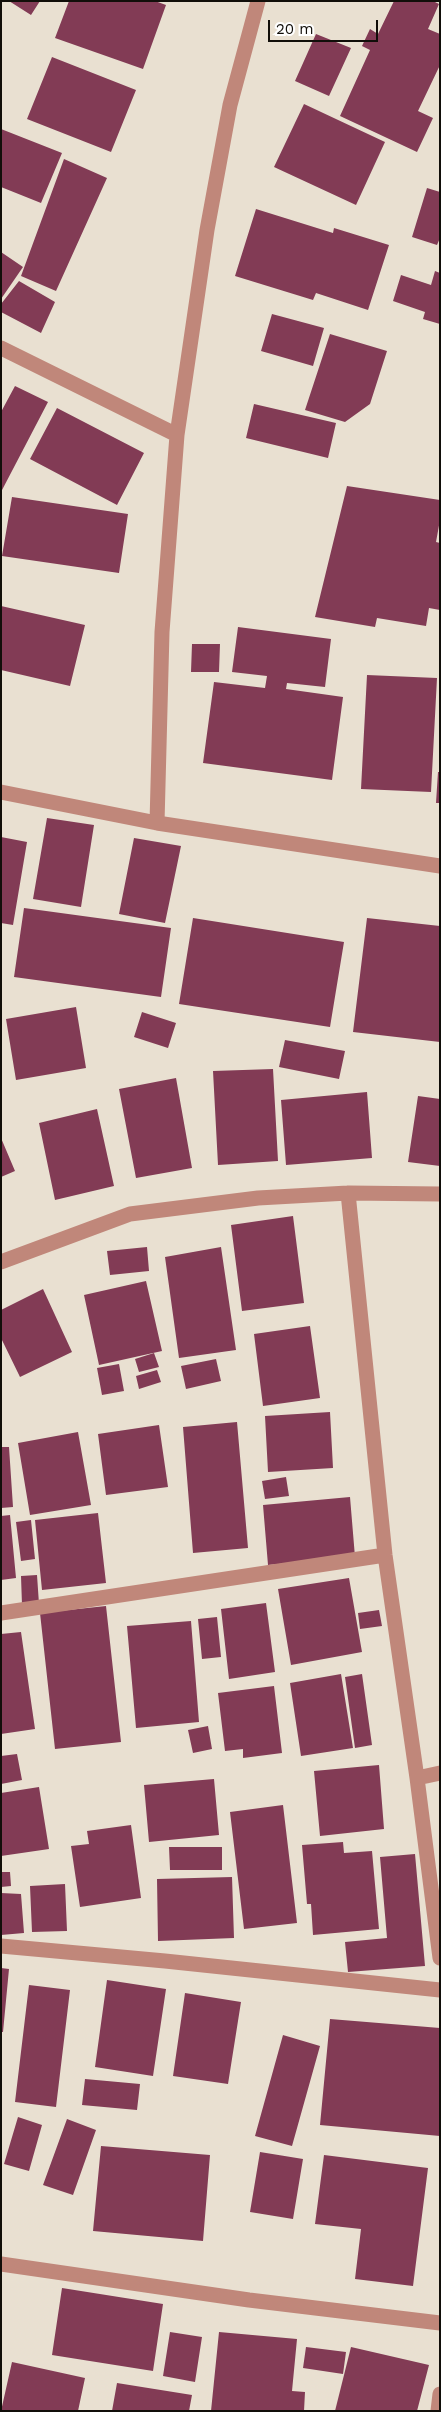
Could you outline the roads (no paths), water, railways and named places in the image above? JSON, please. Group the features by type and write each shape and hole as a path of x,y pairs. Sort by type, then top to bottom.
{"street":[{"path":"157,822 162,632 177,435 207,230 230,105 258,1"},
{"path":"1,348 177,435"},
{"path":"1,792 157,822 440,866"},
{"path":"348,1193 385,1555 418,1778 440,1958"},
{"path":"1,1262 130,1214 258,1198 348,1193 440,1194"},
{"path":"1,1613 385,1555"},
{"path":"418,1778 440,1773"},
{"path":"1,1946 440,1990"},
{"path":"1,2264 249,2300 440,2323"},
{"path":"438,2411 440,2394"}]}
